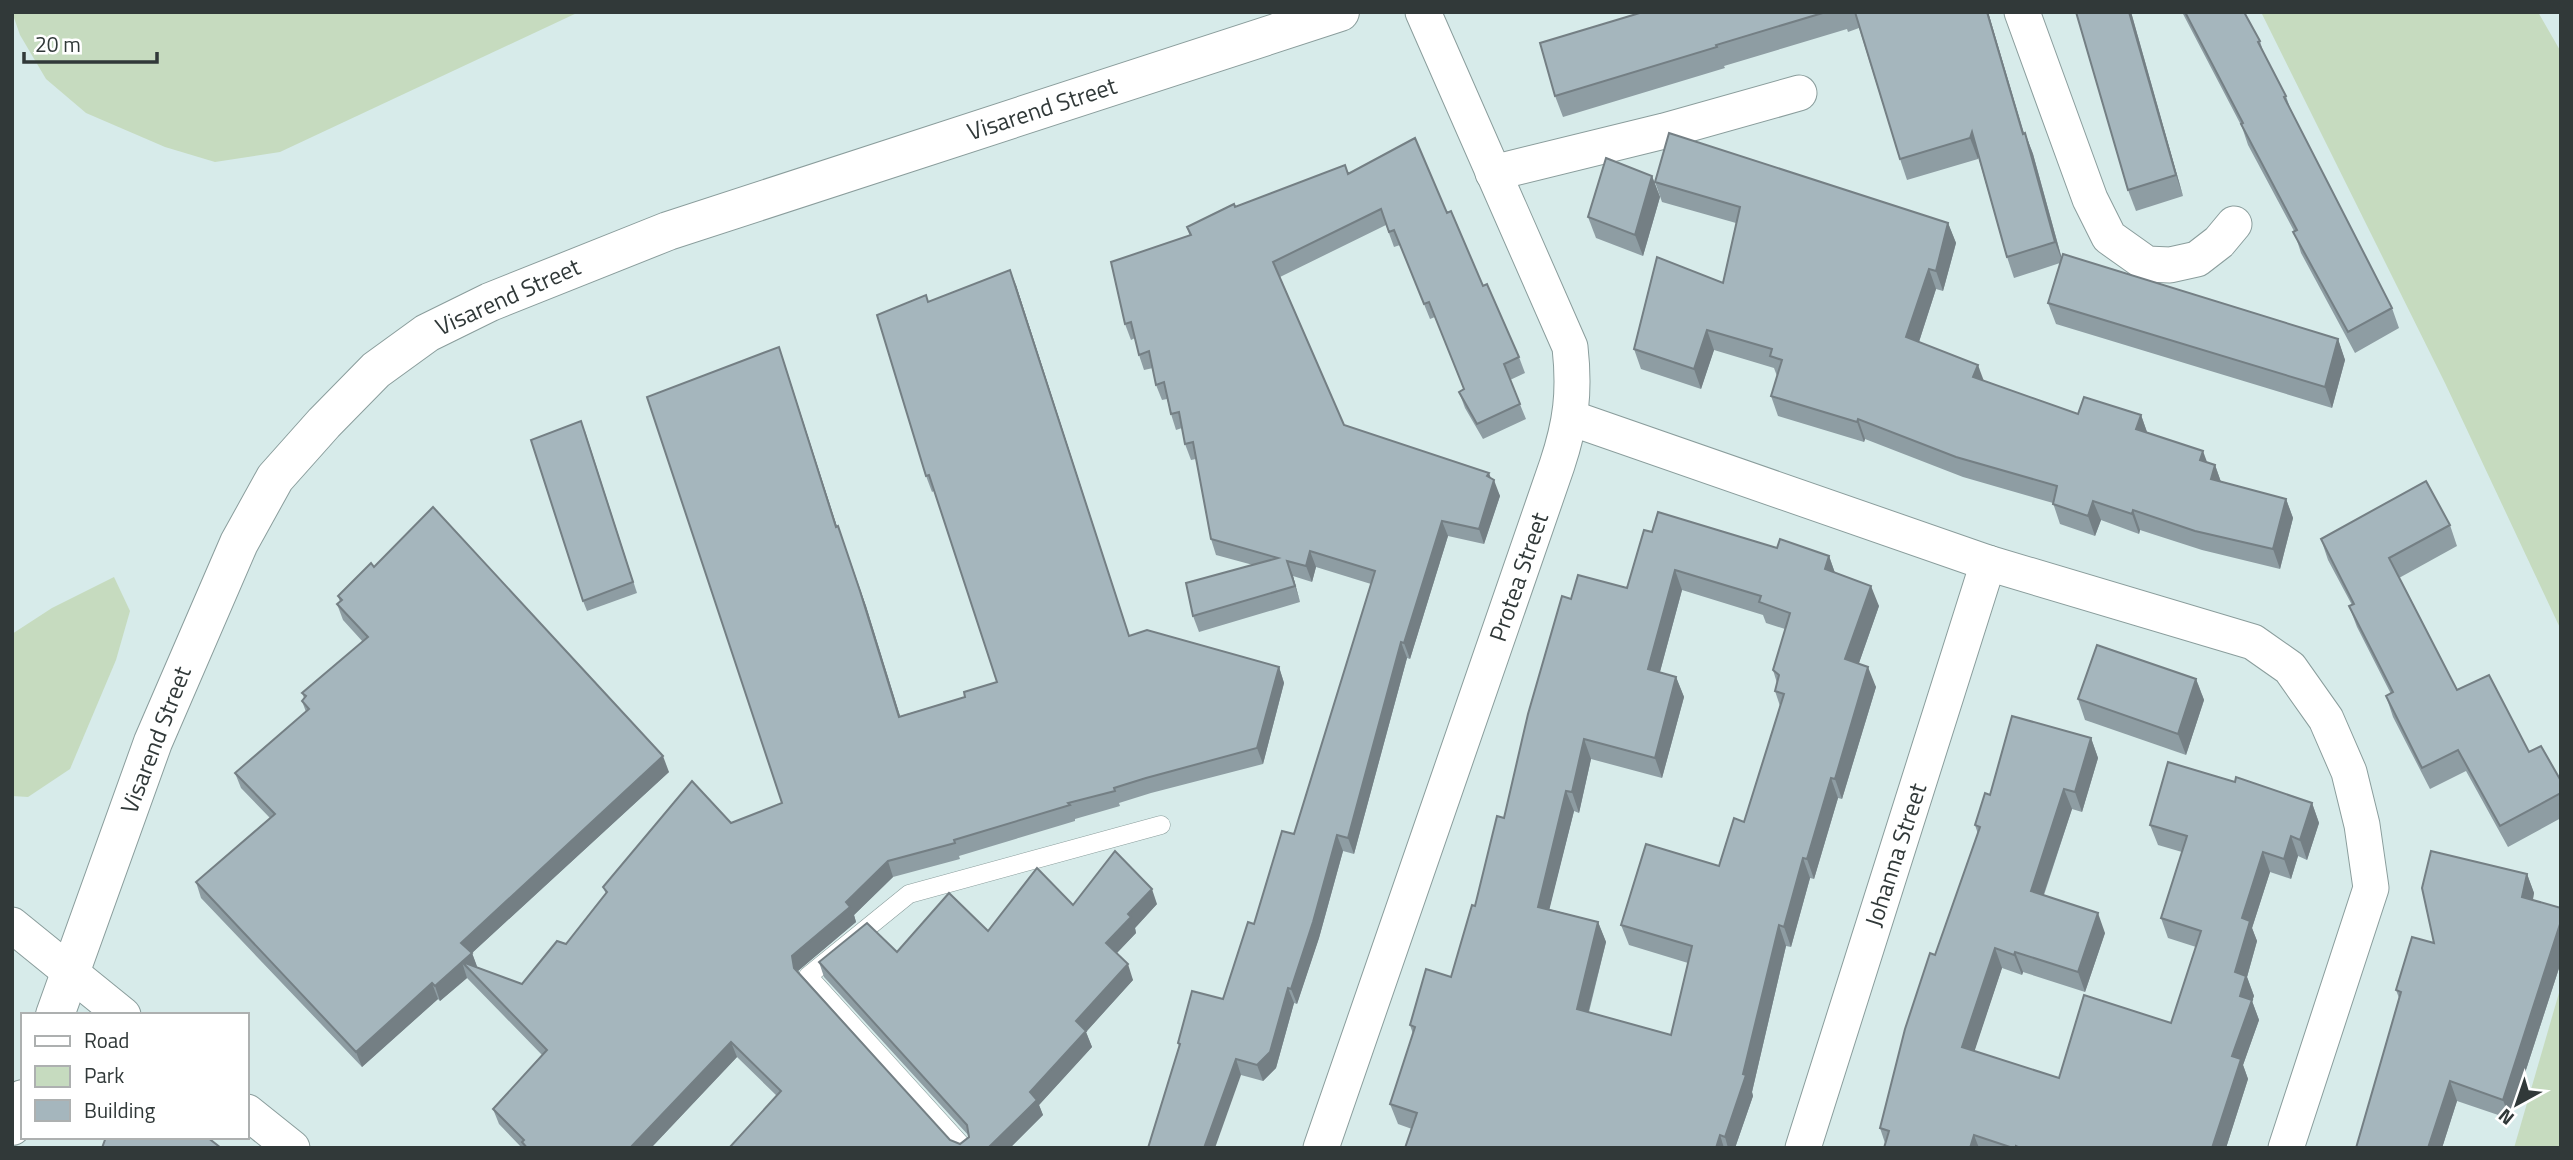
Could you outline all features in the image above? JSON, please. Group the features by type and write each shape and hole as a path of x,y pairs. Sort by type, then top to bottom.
{"street":[{"name":"Visarend Street","path":"56,1013 153,742 239,543 275,478 376,370 427,333 490,302 668,231 1340,12"},
{"name":"Protea Street","path":"1321,1148 1571,418 1574,379 1570,347 1423,12"},
{"path":"2022,12 2090,199 2109,237 2147,264 2170,265 2197,259 2219,242 2234,224"},
{"path":"1493,173 1664,131 1799,93"},
{"path":"1571,418 1988,563 2253,642 2290,668 2326,719 2348,772 2362,825 2371,888 2286,1148"},
{"name":"Johanna Street","path":"1803,1148 1988,563"},
{"path":"12,925 120,1013"},
{"path":"12,1126 21,1104"},
{"path":"248,1113 292,1148"}],"lane":[{"path":"964,1148 808,976 909,894 1161,825"}],"green space":[{"path":"12,12 579,12 280,152 215,162 165,147 86,113 46,79 20,35"},
{"path":"2261,12 2538,12 2561,52 2561,630 2445,383"},
{"path":"114,577 130,611 116,660 70,769 28,797 12,796 12,634 52,608"},
{"path":"2561,986 2561,1148 2514,1148"}],"building":[{"path":"1643,12 1826,12 1555,96 1540,43"},
{"path":"1855,12 1987,12 2023,134 2025,133 2055,242 2007,257 1972,132 1970,138 1900,159"},
{"path":"2076,12 2129,12 2176,175 2128,190"},
{"path":"2185,12 2244,12 2286,96 2284,97 2392,308 2348,332 2293,232 2297,230"},
{"path":"1669,133 1948,223 1936,271 1929,269 1906,337 1978,365 1973,377 2078,414 2084,397 2141,415 2136,429 2203,451 2200,460 2215,465 2211,479 2286,499 2273,549 2195,531 2133,510 2132,514 2093,501 2088,516 2053,504 2057,486 1956,457 1858,419 1857,422 1771,396 1782,360 1770,356 1772,349 1707,330 1694,369 1634,349 1657,257 1723,283 1740,207 1655,182"},
{"path":"1415,138 1447,213 1451,211 1483,286 1487,284 1519,357 1504,364 1520,404 1477,424 1459,392 1464,389 1429,302 1424,304 1394,230 1389,232 1381,209 1273,262 1344,425 1489,473 1487,476 1494,480 1479,529 1442,521 1404,643 1401,642 1348,838 1337,835 1313,922 1291,989 1288,988 1270,1052 1257,1065 1236,1059 1204,1148 1148,1148 1180,1044 1178,1043 1192,991 1223,999 1248,922 1254,924 1282,831 1294,834 1375,571 1310,551 1306,566 1287,561 1295,586 1193,616 1186,583 1278,558 1211,539 1193,442 1185,444 1179,412 1171,414 1164,382 1156,385 1149,351 1139,355 1131,322 1125,324 1111,262 1191,235 1187,227 1234,204 1235,207 1345,165 1348,174"},
{"path":"1606,158 1652,176 1635,235 1588,217"},
{"path":"2063,254 2338,339 2325,387 2048,303"},
{"path":"1010,270 1129,636 1147,630 1279,667 1257,748 1146,778 1114,788 1115,791 1068,803 1070,805 954,840 955,843 888,861 846,902 850,907 792,956 794,968 950,1140 960,1144 969,1137 967,1125 819,962 867,923 897,952 949,893 988,931 1037,868 1073,905 1115,851 1152,889 1128,914 1131,917 1106,943 1128,964 1076,1021 1086,1031 1030,1092 1037,1100 988,1148 729,1148 781,1091 731,1042 630,1148 527,1148 522,1142 524,1140 493,1109 547,1050 462,962 522,984 557,941 566,944 607,892 603,887 692,781 731,823 782,803 647,397 779,347 899,717 965,697 964,692 997,682 929,475 926,476 877,315 926,295 928,302"},
{"path":"581,421 633,582 583,601 531,440"},
{"path":"2426,481 2450,525 2389,558 2457,690 2489,675 2529,752 2541,746 2561,781 2561,793 2500,826 2458,750 2422,768 2386,696 2393,692 2349,606 2354,604 2321,539"},
{"path":"433,507 663,756 461,943 472,953 435,986 432,983 356,1052 196,882 275,814 235,773 309,709 302,701 306,696 302,693 368,637 337,604 342,600 338,596 371,563 374,567"},
{"path":"1658,512 1777,548 1780,539 1829,556 1825,569 1871,586 1845,659 1868,667 1835,779 1831,778 1807,859 1803,858 1784,927 1779,925 1743,1074 1746,1075 1725,1137 1720,1135 1716,1148 1405,1148 1417,1113 1390,1104 1415,1027 1410,1025 1426,969 1451,977 1472,905 1475,906 1497,816 1504,818 1528,714 1562,596 1571,599 1578,575 1627,588 1644,530 1652,532","holes":["1675,570 1761,596 1759,602 1790,613 1773,670 1779,675 1775,691 1784,694 1744,822 1734,818 1719,866 1646,844 1621,925 1692,946 1671,1035 1577,1009 1598,922 1538,907 1566,791 1572,792 1584,739 1655,758 1676,677 1648,669"]},
{"path":"2097,645 2196,679 2178,734 2078,699"},
{"path":"2012,716 2091,738 2075,792 2064,789 2031,891 2098,913 2078,972 1995,948 1962,1047 2059,1078 2084,995 2171,1023 2201,931 2161,918 2187,836 2150,825 2168,762 2235,782 2236,777 2312,803 2300,840 2291,836 2284,859 2263,852 2242,918 2250,921 2235,972 2246,976 2240,996 2252,1000 2232,1056 2241,1059 2212,1148 2013,1148 1974,1135 1970,1148 1884,1148 1889,1131 1880,1128 1905,1029 1930,953 1935,955 1980,827 1975,825 1985,793 1990,795"},
{"path":"2431,851 2527,874 2522,897 2561,908 2561,921 2503,1100 2450,1081 2428,1148 2356,1148 2401,992 2396,990 2412,937 2434,943 2422,888"},
{"path":"105,1139 210,1139 221,1148 102,1148"}]}
